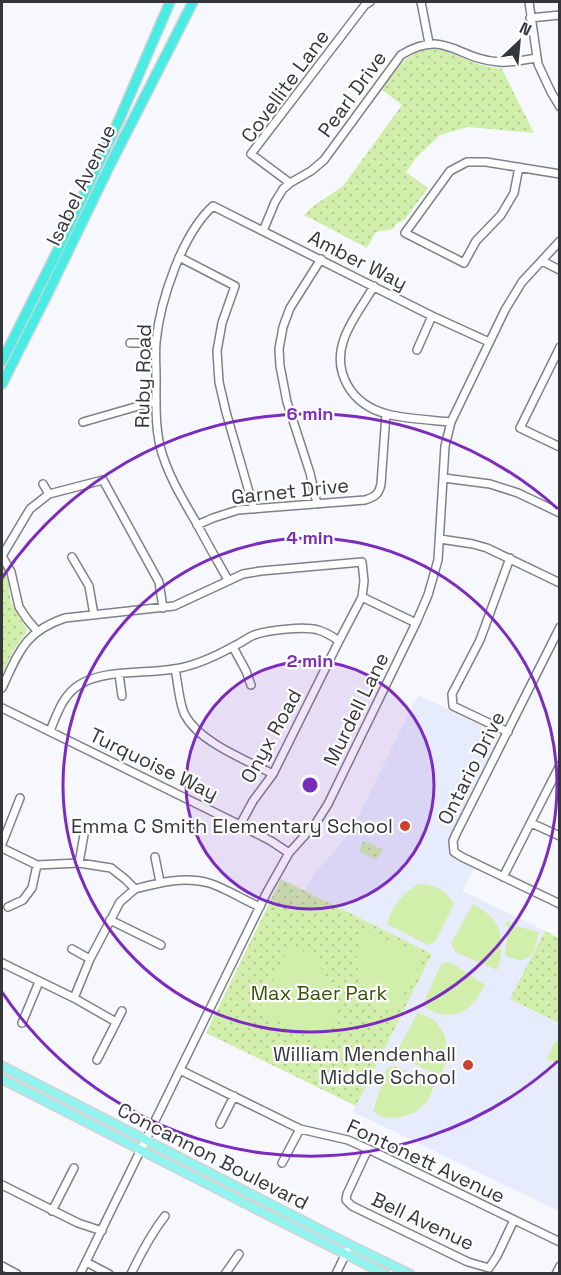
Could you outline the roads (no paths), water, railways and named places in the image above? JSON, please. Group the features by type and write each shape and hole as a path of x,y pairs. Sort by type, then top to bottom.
{"highway":[{"name":"Isabel Avenue","path":"2,361 120,120 170,2"},
{"name":"Isabel Avenue","path":"2,384 193,2"}],"main road":[{"name":"Concannon Boulevard","path":"2,1066 410,1274"},
{"name":"Concannon Boulevard","path":"2,1078 385,1274"}],"street":[{"name":"Covellite Lane","path":"290,183 251,154 365,4 370,2"},
{"path":"421,2 429,43 444,45 476,58 499,63 536,58"},
{"path":"529,2 536,58 560,107"},
{"path":"530,18 560,15"},
{"name":"Pearl Drive","path":"263,231 283,189 324,160 401,55 412,48 429,43"},
{"path":"519,167 514,193 501,215 476,241 464,263 405,233 450,171 467,162 486,162 519,167 560,174"},
{"name":"Amber Way","path":"213,206 432,316 489,342"},
{"name":"Ruby Road","path":"213,206 206,211 179,257 161,310 156,343 157,428 161,447 179,493 228,580"},
{"name":"Murdell Lane","path":"80,1274 276,874 289,853 316,823 330,800 416,622 428,595 438,560 445,446 451,422 505,310 522,282 560,241"},
{"path":"179,257 235,286 222,322 217,351 219,382 254,509"},
{"path":"317,504 310,473 287,402 279,349 283,327 290,308 321,260"},
{"path":"542,261 560,270"},
{"path":"374,286 344,338 340,367 348,388 368,406 386,414 451,422"},
{"path":"417,350 432,316"},
{"path":"130,343 156,343"},
{"path":"560,347 520,428 560,447"},
{"path":"83,422 156,401"},
{"name":"Garnet Drive","path":"197,525 229,512 365,500 376,495 379,491 386,414"},
{"path":"444,478 490,484 518,493 560,513"},
{"path":"38,631 19,607 11,572 2,556 30,509 50,494 103,480 159,582 163,608"},
{"path":"43,484 50,494"},
{"path":"440,539 480,546 560,583"},
{"path":"72,557 89,586 94,615"},
{"path":"508,732 453,705 452,694 480,640 510,558"},
{"name":"Onyx Road","path":"228,580 243,574 261,571 362,562 364,581 362,597 273,774 253,801 240,825"},
{"path":"2,688 31,636 51,623 65,618 174,606 228,580"},
{"path":"362,597 416,622"},
{"name":"Ontario Drive","path":"560,627 456,834 453,846 454,852 462,857 560,904"},
{"path":"50,731 63,702 71,691 94,678 175,669 203,662 252,636 269,632 311,628 328,633 339,641"},
{"path":"233,647 246,670 251,685"},
{"path":"175,669 185,715 199,734 273,774"},
{"path":"119,674 122,696"},
{"name":"Turquoise Way","path":"2,708 240,825 289,853"},
{"path":"503,877 559,767"},
{"path":"20,798 2,846 37,865 79,863 111,868 135,890"},
{"path":"531,823 560,837"},
{"path":"79,863 85,829"},
{"path":"155,857 160,882"},
{"path":"8,907 23,900 32,888 37,865"},
{"path":"74,998 90,959 120,902 135,890 160,882 187,880 208,883 260,908"},
{"path":"110,920 161,945"},
{"path":"72,949 90,959"},
{"path":"2,963 74,998 116,1022"},
{"path":"22,1023 39,982"},
{"path":"97,1060 122,1011"},
{"name":"Fontonett Avenue","path":"180,1070 300,1129 341,1138 368,1149 560,1242"},
{"path":"220,1124 234,1096"},
{"path":"282,1163 300,1129"},
{"name":"Bell Avenue","path":"368,1149 347,1194 346,1200 351,1206 468,1262 489,1268 514,1220"},
{"path":"52,1211 74,1168"},
{"path":"2,1185 78,1223 102,1231"},
{"path":"131,1274 143,1249 165,1216"},
{"path":"336,1274 350,1245"},
{"path":"225,1274 239,1254"},
{"path":"86,1262 109,1274"},
{"path":"2,1266 17,1274"},
{"path":"556,1274 560,1266"}],"place":[{"name":"Emma C Smith Elementary School","path":"405,826"},
{"name":"William Mendenhall Middle School","path":"468,1065"}],"park label":[{"name":"Max Baer Park","path":"319,993"}]}
